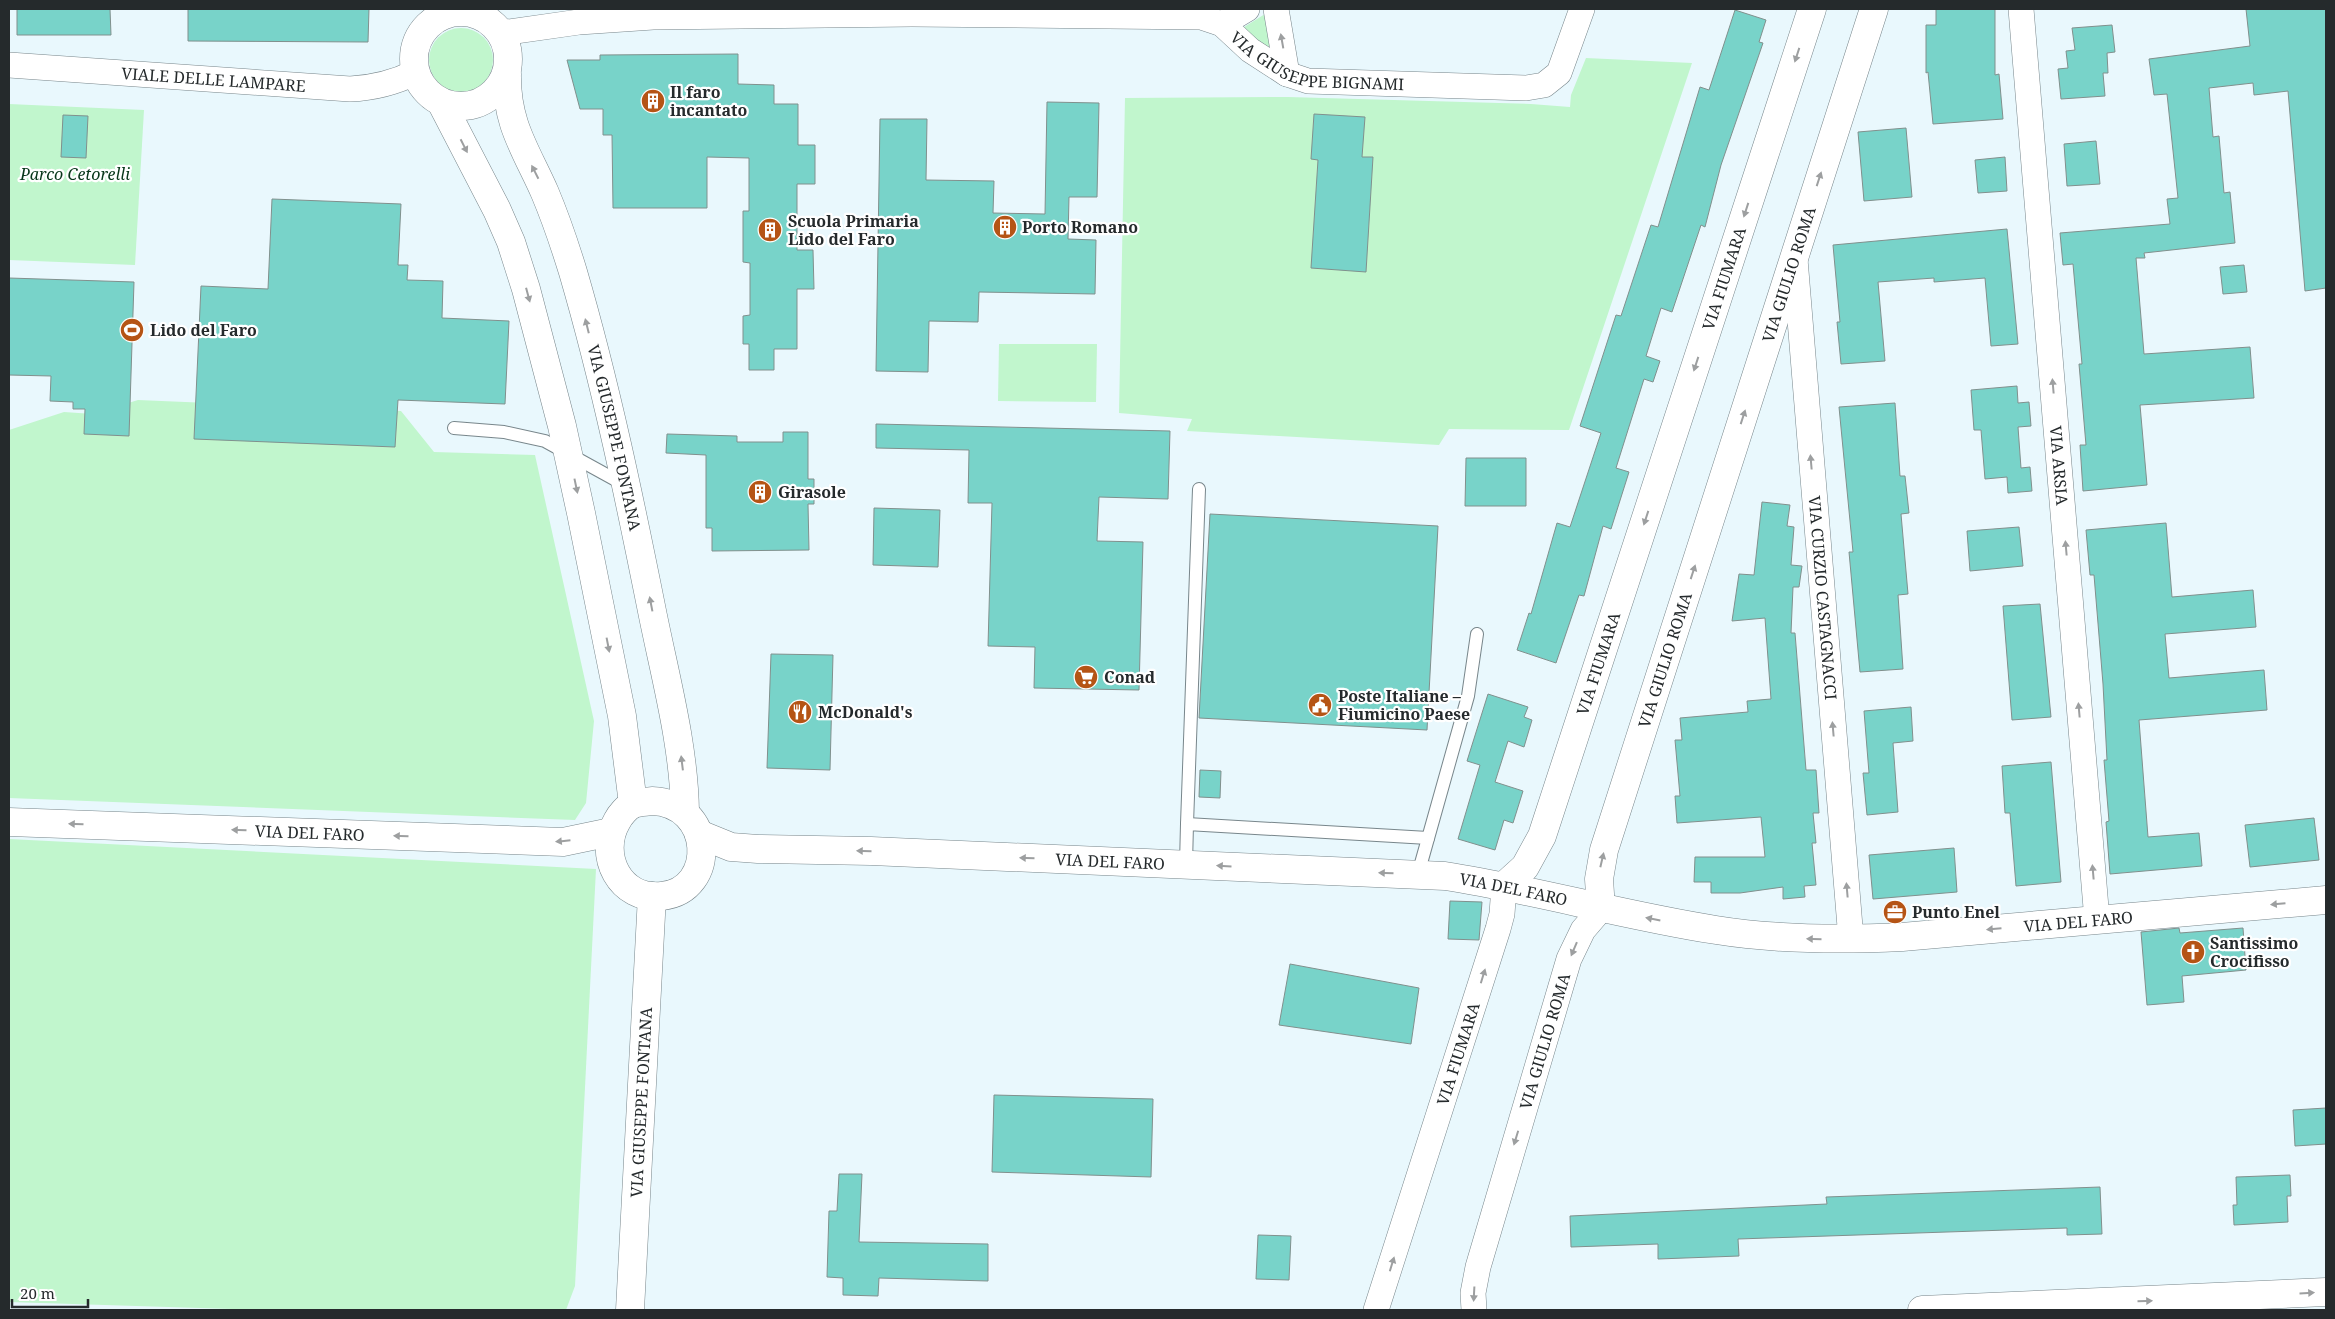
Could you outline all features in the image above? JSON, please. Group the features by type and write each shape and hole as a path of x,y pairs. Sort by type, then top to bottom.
{"street":[{"path":"415,9 415,60 421,85 430,95 441,102 456,107 472,106 487,100 499,89 506,74 508,53 501,32 483,17 470,11 450,14 430,23 421,35 415,60"},
{"path":"1222,24 1248,9"},
{"path":"1276,9 1287,74"},
{"name":"VIA GIUSEPPE BIGNAMI","path":"501,32 626,18 911,11 1200,18 1222,24 1250,50 1287,74 1308,81 1526,88 1544,85 1559,73 1582,9"},
{"name":"VIA FIUMARA","path":"1376,1310 1498,929 1502,914 1504,886 1525,867 1542,836 1812,9"},
{"name":"VIA GIULIO ROMA","path":"1474,1310 1473,1293 1478,1267 1569,960 1583,930 1601,909 1599,879 1604,850 1874,9"},
{"name":"VIA ARSIA","path":"2021,9 2097,920"},
{"name":"VIALE DELLE LAMPARE","path":"9,65 350,88 379,86 398,80 415,60"},
{"name":"VIA GIUSEPPE FONTANA","path":"506,74 510,117 546,196 565,246 627,487 681,754 692,823"},
{"path":"441,102 497,210 511,242 526,289 568,452 622,716 633,804"},
{"name":"VIA CURZIO CASTAGNACCI","path":"1794,256 1851,939"},
{"path":"666,802 692,823 700,864 693,880 676,893 652,896 627,887 615,874 610,858 611,832 620,816 633,804 666,802"},
{"name":"VIA DEL FARO","path":"9,822 562,842 611,832"},
{"name":"VIA DEL FARO","path":"692,823 726,845 751,849 871,851 1445,876 1504,886 1601,909 1719,931 1794,938 1851,939 1902,937 2326,900"},
{"name":"VIA GIUSEPPE FONTANA","path":"630,1310 652,896"},
{"path":"1922,1310 2326,1292"}],"lane":[{"path":"454,428 519,434 545,441 568,452 627,487"},
{"path":"1186,864 1200,489"},
{"path":"1418,874 1468,696 1477,634"},
{"path":"1187,824 1428,838"}],"green space":[{"path":"1265,14 1270,50 1241,29"},
{"path":"455,28 467,28 484,37 491,48 493,60 491,72 484,83 467,92 455,92 443,87 434,78 429,66 429,54 434,42 443,33"},
{"path":"1586,58 1692,63 1569,430 1449,429 1439,445 1187,431 1192,419 1119,413 1125,98 1288,97 1531,104 1570,107 1571,95"},
{"name":"Parco Cetorelli","path":"9,104 144,110 135,265 9,260"},
{"path":"999,344 1097,344 1096,402 998,401"},
{"path":"138,400 401,411 434,452 535,455 594,721 586,803 575,820 9,798 9,430 64,412 93,414"},
{"path":"9,839 596,869 575,1286 566,1310 261,1310 9,1302"}],"building":[{"path":"17,9 110,9 111,35 17,35"},
{"path":"188,9 369,9 368,42 188,41"},
{"path":"1936,9 1995,9 1995,75 1999,74 2003,119 1933,124 1928,72 1926,73 1926,25 1936,25"},
{"path":"2246,9 2326,9 2326,288 2305,291 2288,91 2254,95 2253,83 2209,88 2213,137 2219,136 2224,193 2230,192 2235,243 2144,253 2145,258 2136,258 2144,354 2250,347 2254,398 2140,405 2147,485 2083,491 2080,445 2086,445 2079,364 2082,364 2073,264 2063,265 2060,233 2170,224 2167,199 2178,198 2167,94 2154,95 2149,59 2250,46"},
{"path":"1735,10 1766,20 1759,42 1763,43 1721,165 1705,227 1701,225 1672,312 1661,308 1646,356 1660,361 1653,382 1644,379 1616,468 1629,472 1611,529 1603,526 1584,596 1579,595 1556,663 1517,650 1529,613 1531,614 1557,523 1570,527 1601,433 1580,426 1616,315 1621,316 1651,225 1658,227 1700,87 1709,90"},
{"path":"2112,25 2115,52 2107,53 2108,73 2103,73 2105,96 2061,99 2058,69 2068,68 2066,51 2075,50 2072,28"},
{"path":"738,54 738,84 774,85 774,104 798,104 798,145 815,145 815,184 797,184 797,250 813,250 814,289 797,289 797,349 774,349 774,370 749,370 749,344 743,344 743,316 750,315 750,263 743,262 743,211 749,211 749,158 707,157 707,208 613,208 612,135 603,135 603,109 580,109 567,60 600,60 600,55"},
{"name":"Porto Romano","path":"1047,102 1099,103 1097,197 1069,197 1068,239 1096,240 1095,294 979,292 978,322 929,321 928,372 876,371 880,119 927,119 926,180 994,181 993,213 1045,214"},
{"path":"1314,114 1365,117 1362,157 1373,157 1366,272 1311,268 1318,160 1311,159"},
{"path":"63,115 88,116 86,158 61,157"},
{"path":"1906,128 1912,197 1864,201 1858,132"},
{"path":"2096,141 2100,184 2067,186 2064,144"},
{"path":"2005,157 2007,191 1978,193 1975,160"},
{"path":"272,199 401,204 398,265 408,265 407,280 443,281 442,318 509,321 505,404 398,400 395,447 194,439 201,286 268,289"},
{"path":"2007,229 2018,344 1991,346 1985,278 1934,282 1934,278 1878,282 1885,361 1841,364 1837,322 1840,322 1833,245"},
{"path":"2244,265 2247,292 2223,294 2220,267"},
{"path":"9,278 134,282 129,436 84,434 85,409 73,409 73,402 50,401 51,376 9,375"},
{"path":"2017,386 2018,403 2029,402 2031,426 2018,427 2021,468 2030,467 2032,491 2008,493 2007,477 1985,479 1981,430 1974,430 1971,390"},
{"path":"1895,403 1900,476 1905,476 1909,513 1901,514 1908,594 1898,595 1903,669 1860,672 1849,552 1853,552 1839,407"},
{"path":"876,424 1170,431 1168,499 1099,497 1097,541 1143,542 1139,690 1034,688 1035,647 988,646 992,503 968,503 969,450 876,448"},
{"name":"Girasole","path":"783,432 808,432 808,479 814,479 814,504 808,504 809,550 712,551 712,528 706,528 706,455 666,453 667,434 737,436 737,442 783,442"},
{"path":"1466,458 1526,458 1526,506 1465,506"},
{"path":"1762,502 1790,505 1787,526 1794,527 1791,565 1802,566 1799,587 1793,587 1791,633 1795,633 1806,770 1816,770 1819,813 1813,813 1816,843 1812,843 1816,885 1804,886 1805,897 1783,899 1783,887 1740,893 1711,893 1711,882 1694,882 1695,857 1765,857 1761,817 1677,823 1675,796 1680,796 1675,740 1682,740 1680,718 1748,712 1747,701 1771,699 1765,618 1732,621 1739,574 1754,575"},
{"path":"874,508 940,510 938,567 873,565"},
{"path":"1210,514 1438,526 1427,730 1199,718"},
{"path":"2166,523 2172,597 2253,590 2256,627 2165,634 2169,678 2264,670 2267,710 2139,720 2148,837 2199,833 2202,866 2110,874 2106,822 2109,821 2104,760 2107,760 2103,684 2094,575 2090,575 2086,530"},
{"path":"2019,527 2023,566 1970,571 1967,531"},
{"path":"2040,604 2051,717 2012,720 2003,606"},
{"name":"McDonald's","path":"771,654 833,655 830,770 767,768"},
{"path":"1488,694 1528,707 1524,717 1532,720 1524,747 1508,741 1495,782 1523,791 1513,823 1504,820 1495,850 1458,839 1480,765 1467,761"},
{"path":"1911,707 1913,741 1893,743 1898,812 1867,815 1863,773 1869,773 1864,711"},
{"path":"2051,762 2061,882 2016,886 2010,813 2005,813 2002,766"},
{"path":"1200,770 1221,771 1220,798 1199,797"},
{"path":"2314,818 2319,860 2250,867 2245,825"},
{"path":"1954,848 1957,892 1873,899 1869,855"},
{"path":"1450,901 1482,902 1479,940 1448,939"},
{"name":"Santissimo Crocifisso","path":"2179,928 2180,933 2243,928 2246,970 2182,976 2184,1002 2147,1005 2141,932"},
{"path":"1290,964 1419,988 1411,1044 1279,1025"},
{"path":"994,1095 1153,1099 1151,1177 992,1172"},
{"path":"2326,1108 2326,1144 2295,1146 2293,1110"},
{"path":"839,1174 862,1174 859,1242 988,1244 988,1281 879,1278 878,1296 843,1295 843,1278 827,1277 829,1211 837,1211"},
{"path":"2290,1175 2291,1196 2287,1196 2288,1222 2234,1225 2233,1205 2237,1205 2236,1177"},
{"path":"2100,1187 2102,1234 2067,1235 2067,1228 1738,1239 1739,1256 1658,1259 1658,1244 1571,1247 1570,1216 1827,1204 1826,1197"},
{"path":"1258,1235 1291,1236 1289,1280 1256,1279"}],"place":[{"name":"Il faro incantato","path":"653,101"},
{"name":"Porto Romano","path":"1005,227"},
{"name":"Scuola Primaria Lido del Faro","path":"770,230"},
{"name":"Lido del Faro","path":"132,330"},
{"name":"Girasole","path":"760,492"},
{"name":"Conad","path":"1086,677"},
{"name":"Poste Italiane – Fiumicino Paese","path":"1320,705"},
{"name":"McDonald's","path":"800,712"},
{"name":"Punto Enel","path":"1895,912"},
{"name":"Santissimo Crocifisso","path":"2193,952"}]}
